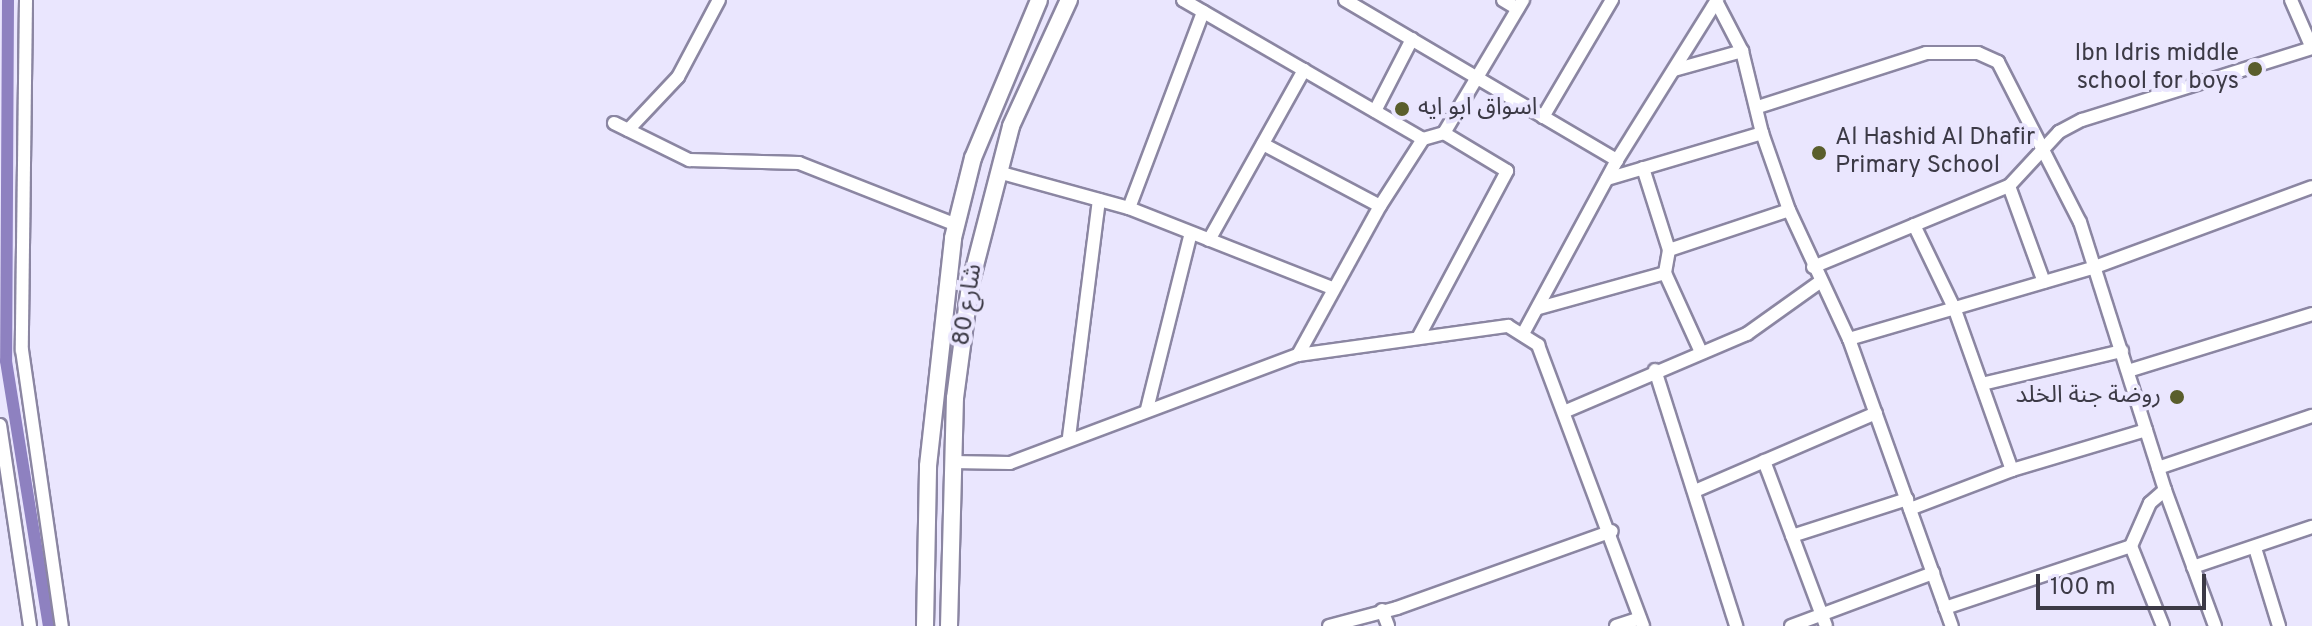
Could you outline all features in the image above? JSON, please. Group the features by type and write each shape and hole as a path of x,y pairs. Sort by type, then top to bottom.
{"main road":[{"name":"شارع 80","path":"925,626 928,466 956,225 973,158 1039,0"},
{"name":"شارع 80","path":"949,626 955,398 970,285 1011,126 1069,0"}],"street":[{"path":"26,0 22,350 62,626"},
{"path":"628,130 678,77 719,0"},
{"path":"1345,0 1617,160"},
{"path":"1298,355 1332,288 1380,206 1423,139 1444,133 1520,4 1503,0"},
{"path":"1543,117 1612,0"},
{"path":"1716,0 1742,51 1762,133 1789,210 1849,339 1952,626"},
{"path":"1524,332 1617,160 1716,0"},
{"path":"1813,267 2009,186 2042,149 2082,120 2312,48 2291,0"},
{"path":"1129,208 1194,4 1423,139"},
{"path":"1375,111 1412,39"},
{"path":"1674,70 1742,51"},
{"path":"1758,107 1926,53 1978,53 1998,62 2080,222 2165,490 2215,626"},
{"path":"1209,240 1304,70"},
{"path":"614,123 689,160 799,163 956,225"},
{"path":"1419,336 1507,171 1444,133"},
{"path":"1607,179 1762,133"},
{"path":"1263,144 1380,206"},
{"path":"1643,168 1669,250 1665,273 1701,352"},
{"path":"998,172 1129,208 1332,288"},
{"path":"2009,186 2044,282"},
{"path":"1849,339 2095,267 2312,187"},
{"path":"1069,437 1099,200"},
{"path":"1669,250 1789,210"},
{"path":"1914,225 1955,310 2012,470"},
{"path":"1147,409 1191,233"},
{"path":"1539,308 1665,273"},
{"path":"1564,412 1655,370 1747,334 1821,281"},
{"path":"2128,371 2312,314"},
{"path":"952,462 998,466 1069,437 1298,355 1508,326 1524,332 1538,345 1612,531 1641,622 1616,626"},
{"path":"1982,384 2122,351"},
{"path":"1655,370 1736,626"},
{"path":"1695,491 1876,413"},
{"path":"2158,468 2312,416"},
{"path":"0,425 30,626"},
{"path":"1792,536 1908,504 2146,430"},
{"path":"1764,461 1824,621"},
{"path":"2163,626 2131,546 2150,503 2165,490"},
{"path":"2193,567 2312,527"},
{"path":"1329,626 1612,531"},
{"path":"1945,608 2131,546"},
{"path":"2255,548 2279,626"},
{"path":"1791,626 1824,621 1933,573"},
{"path":"1382,610 1388,626"}],"waterway":[{"path":"8,0 6,361 49,626"}],"place":[{"name":"Ibn Idris middle school for boys","path":"2255,69"},
{"name":"اسواق ابو ايه","path":"1402,109"},
{"name":"Al Hashid Al Dhafir Primary School","path":"1819,153"},
{"name":"روضة جنة الخلد","path":"2177,397"}]}
